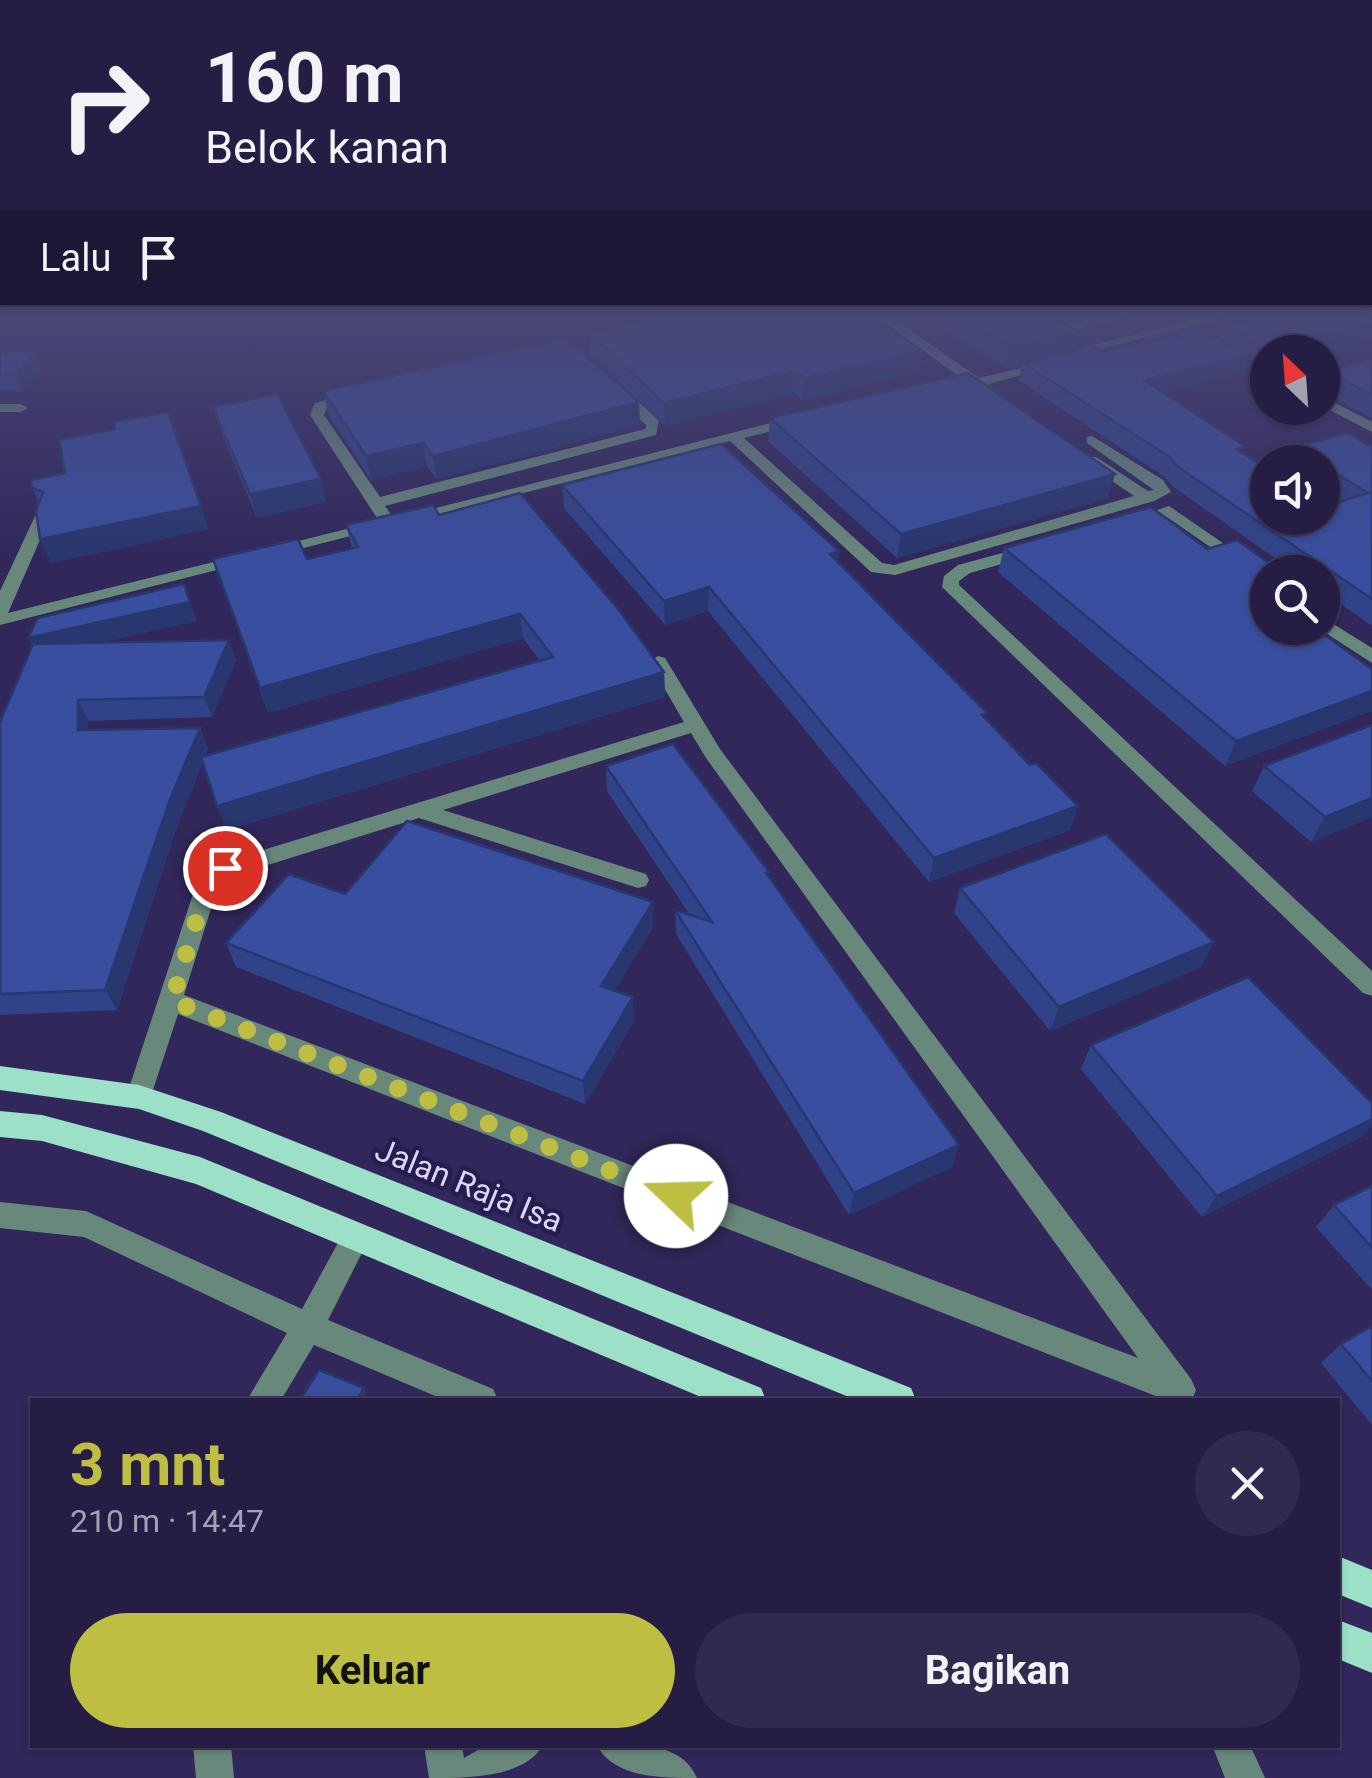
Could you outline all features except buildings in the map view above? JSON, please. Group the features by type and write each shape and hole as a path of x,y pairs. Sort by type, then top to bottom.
{"main road":[{"name":"Jalan Raja Isa","path":"0,1078 140,1096 210,1121 894,1398"},
{"path":"0,1124 42,1128 200,1171 743,1398"},
{"path":"1340,1576 1372,1589"},
{"path":"1340,1641 1372,1653"}],"street":[{"path":"368,394 325,404 316,411 322,428 388,522"},
{"path":"377,503 651,432 654,424 622,394"},
{"path":"992,394 1007,404"},
{"path":"0,408 20,408"},
{"path":"1340,410 1372,428"},
{"path":"0,620 823,414"},
{"path":"733,436 876,568 913,568 1163,492 1163,488 1092,440"},
{"path":"1070,446 1148,498"},
{"path":"1113,527 1169,511 1250,569"},
{"path":"0,612 42,518"},
{"path":"1039,548 964,570 950,580 951,587 1372,986"},
{"path":"1340,635 1372,657"},
{"path":"658,662 695,725 1182,1395"},
{"path":"140,1096 208,882 218,872 695,725"},
{"path":"419,810 638,880"},
{"path":"172,1001 1182,1395"},
{"path":"0,1215 86,1224 308,1327 477,1398"},
{"path":"264,1398 356,1237"},
{"path":"212,1748 214,1778"},
{"path":"443,1748 448,1778"},
{"path":"465,1778 519,1748"},
{"path":"622,1748 678,1778"},
{"path":"1232,1748 1232,1756 1246,1778"}],"route":[{"path":"225,868 208,882 172,1001 676,1196"}]}
